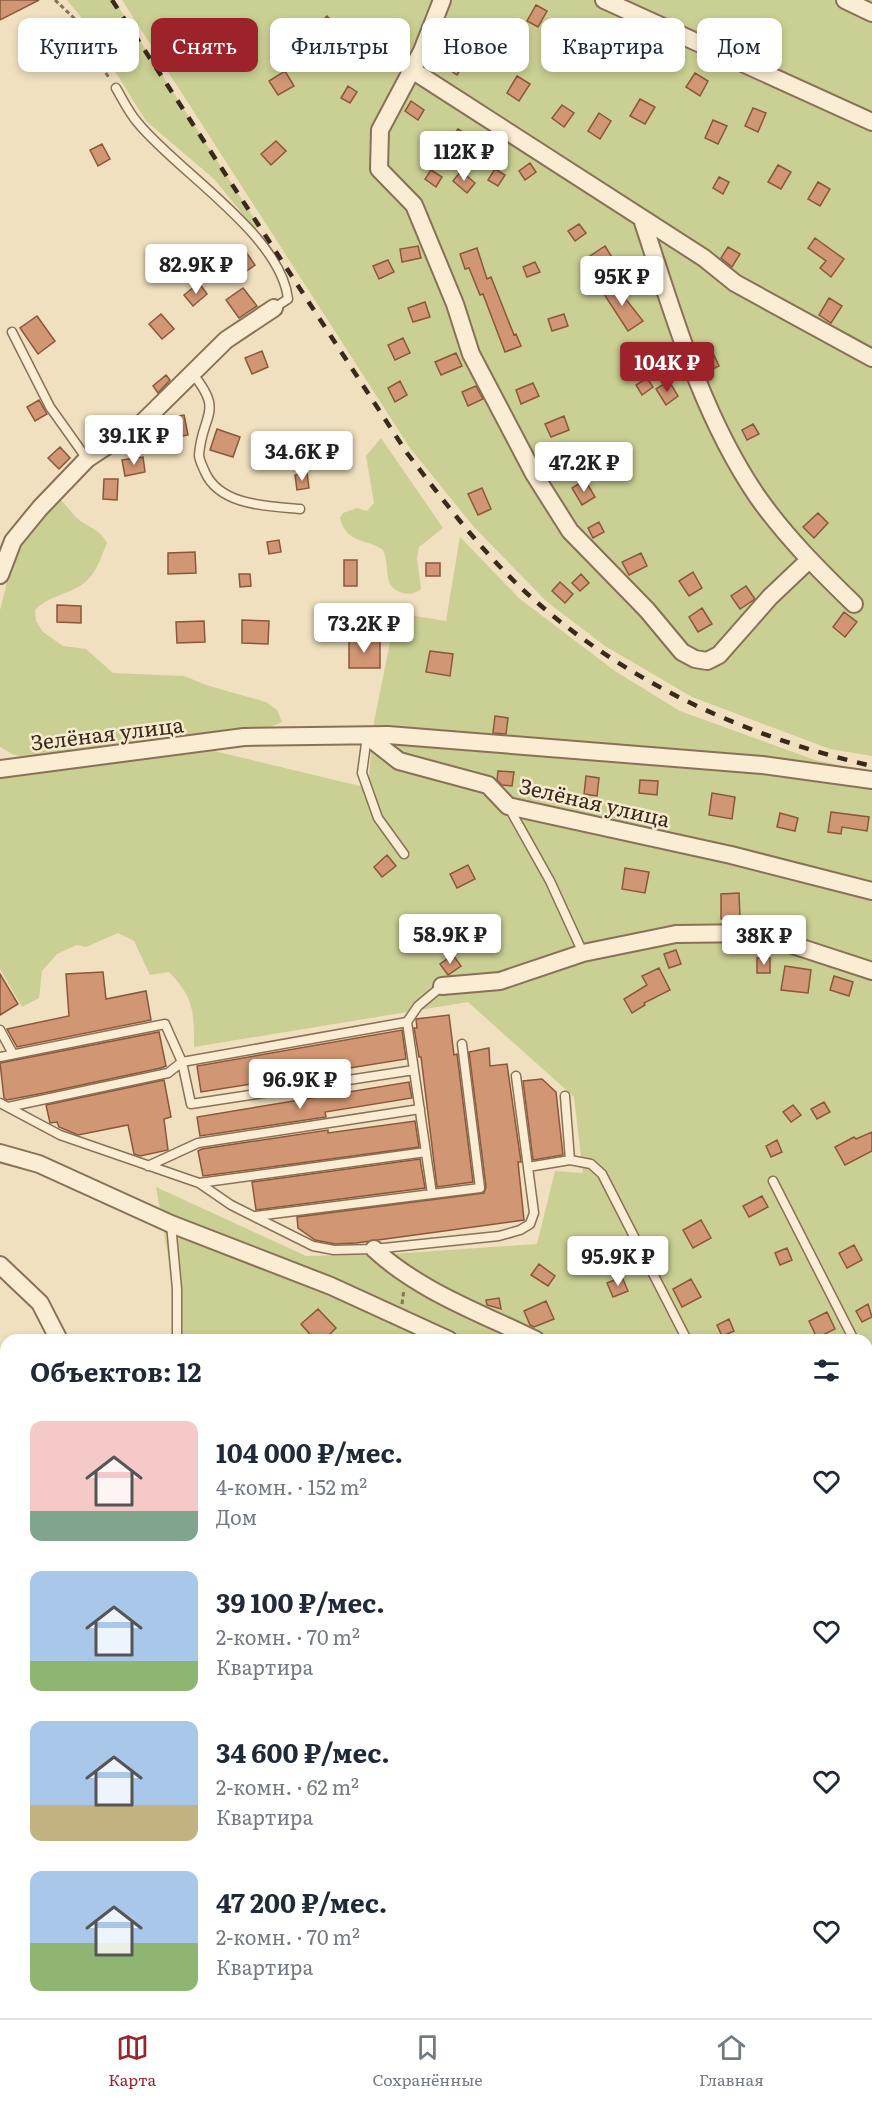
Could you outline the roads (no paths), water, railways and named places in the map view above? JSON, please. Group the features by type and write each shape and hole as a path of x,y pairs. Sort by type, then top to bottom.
{"street":[{"path":"442,0 412,70 380,130 379,169 414,205 455,304 471,354 534,474 570,531 647,610 682,652 695,660 707,661 718,655 770,597 809,560"},
{"path":"604,0 872,122"},
{"path":"845,0 872,13"},
{"path":"412,70 704,258 735,284 872,358"},
{"path":"642,219 678,328 724,440 756,494 809,560 854,604"},
{"path":"0,575 14,541 40,508 87,459 142,422 226,340 274,308"},
{"path":"367,736 388,735 751,764 872,780"},
{"name":"Зелёная улица","path":"0,769 244,737 367,736 399,761 488,785 508,806 731,855 872,891"},
{"path":"442,986 500,981 583,953 676,934 756,933 872,971"},
{"path":"0,1153 39,1164 171,1224 331,1286 436,1334"},
{"path":"374,1249 407,1275 446,1297 523,1334"},
{"path":"0,1264 40,1303 55,1334"}],"lane":[{"path":"116,88 138,123 223,202 273,261 286,287 288,299 274,308"},
{"path":"12,332 50,407 87,459"},
{"path":"192,372 207,391 210,405 199,457 210,481 231,497 260,506 300,509"},
{"path":"367,736 362,773 378,818 404,854"},
{"path":"508,806 550,881 583,953"},
{"path":"432,1194 407,1022 418,1006 442,986"},
{"path":"4,1105 168,1073 182,1062 407,1022"},
{"path":"0,1057 165,1024 182,1062 191,1104 414,1070"},
{"path":"0,1030 13,1054"},
{"path":"256,1216 480,1188 462,1044"},
{"path":"4,1105 60,1136 199,1183 231,1205 312,1246 334,1250 374,1249 499,1236 530,1224 534,1213 516,1076"},
{"path":"565,1096 570,1160"},
{"path":"148,1166 198,1143 420,1109"},
{"path":"199,1183 426,1152"},
{"path":"528,1167 570,1160 591,1164 602,1174 684,1334"},
{"path":"773,1181 851,1334"},
{"path":"171,1224 177,1289 177,1334"}],"railway":[{"path":"112,0 407,453 466,528 514,582 569,629 649,681 735,723 780,740 872,766"}]}
